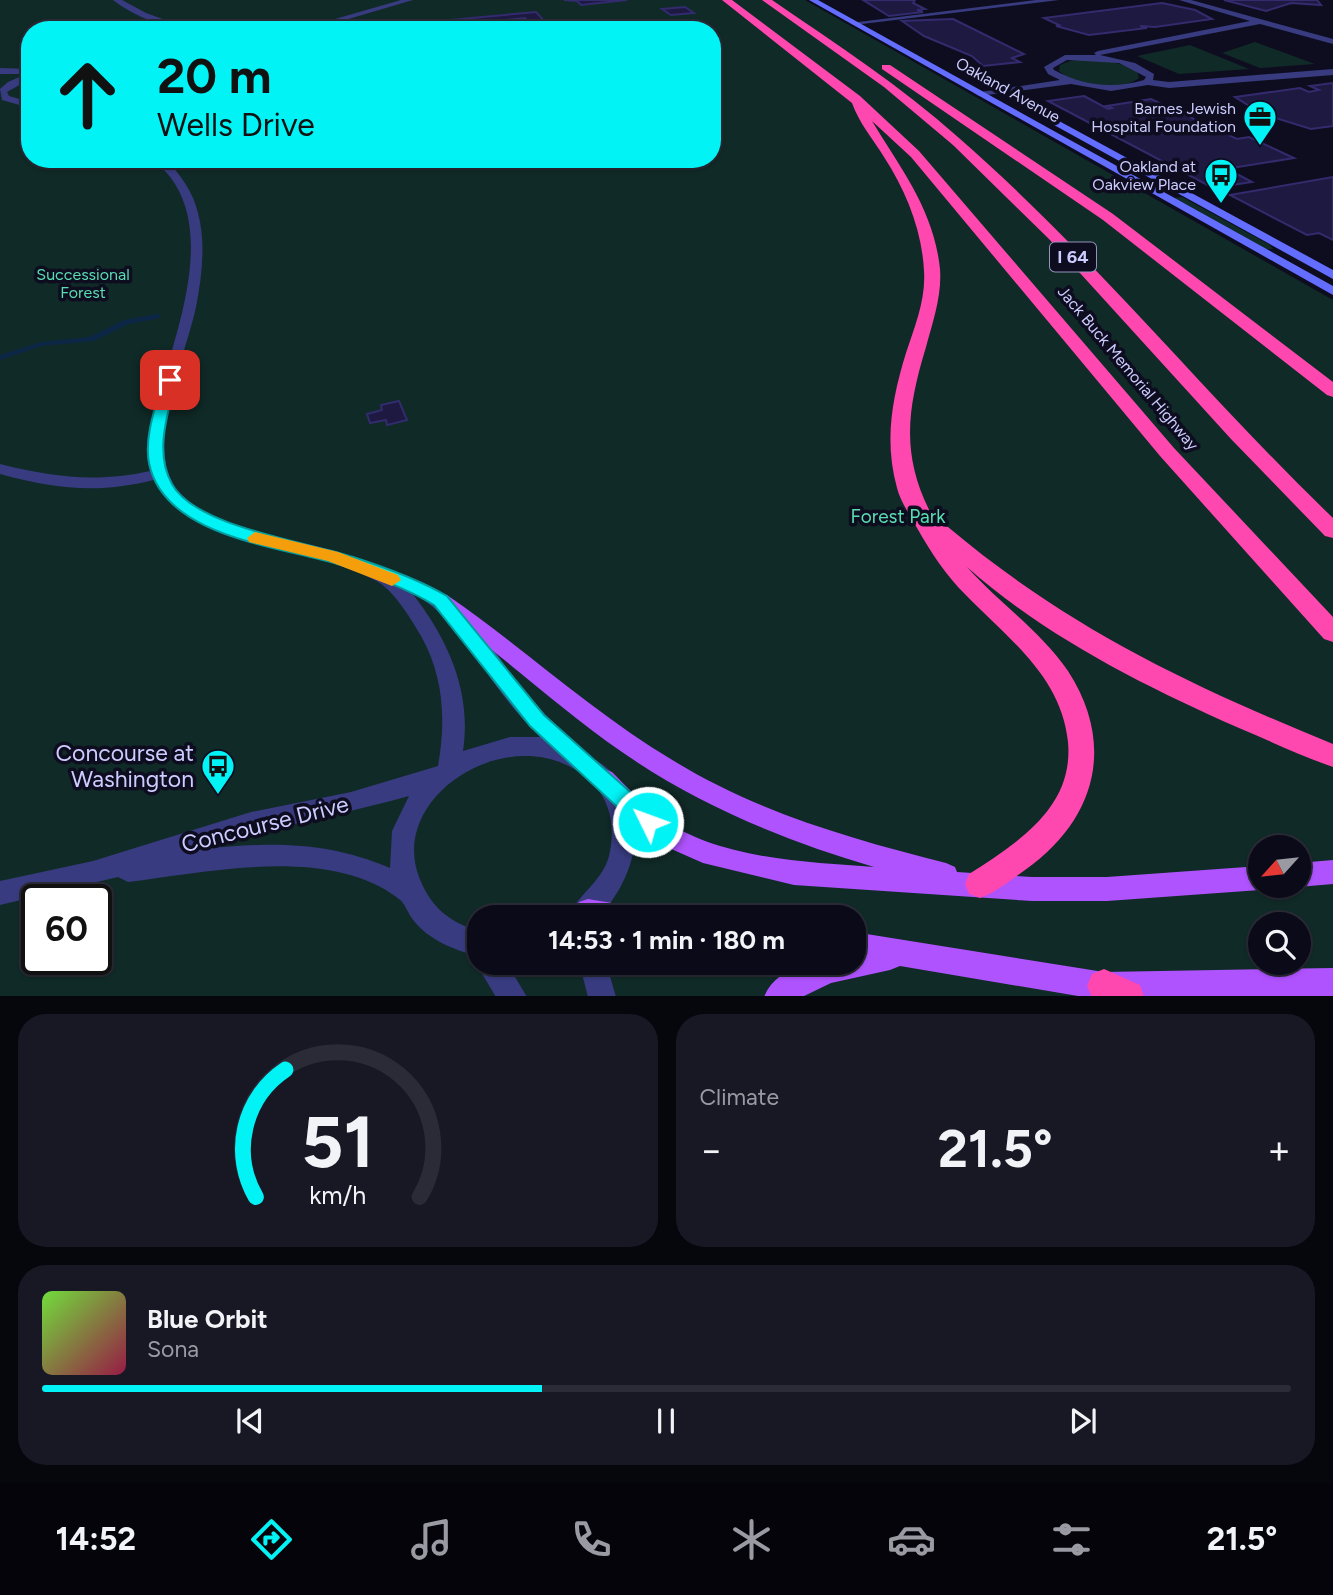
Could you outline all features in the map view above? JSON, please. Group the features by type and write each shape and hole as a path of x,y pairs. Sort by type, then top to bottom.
{"highway":[{"name":"Jack Buck Memorial Highway","path":"726,0 813,63 908,146 1167,452 1333,633"},
{"name":"Jack Buck Memorial Highway","path":"766,0 882,80 982,165 1062,246 1250,448 1333,531"},
{"path":"785,14 863,52 1060,183 1333,391"},
{"path":"856,98 864,120 893,161 914,199 930,249 932,294 907,382 897,429 898,447 908,491 938,547 963,578 1028,641 1057,674 1075,706 1082,743 1081,772 1067,811 1028,852 980,884"},
{"path":"920,514 1040,613 1092,644 1234,715 1333,756"}],"main road":[{"path":"440,600 477,625 578,708 634,748 692,783 744,810 801,834 874,857 980,884"},
{"path":"604,779 648,822 703,852 794,873 1032,889 1107,888 1248,879"},
{"path":"1311,874 1333,872"},
{"path":"866,947 1116,991 1333,982"},
{"path":"778,996 806,978 830,969 911,954"}],"street":[{"path":"117,0 143,15 161,21"},
{"path":"333,21 409,0"},
{"name":"Oakland Avenue","path":"813,0 1333,291"},
{"name":"Oakland Avenue","path":"832,0 1333,275"},
{"path":"854,23 1055,0"},
{"path":"1183,0 1333,43"},
{"path":"1069,82 1051,72 1048,66 1054,61 1263,21"},
{"path":"1079,57 1130,64 1151,76 1148,82"},
{"path":"1038,74 1051,72"},
{"path":"979,93 1069,82 1120,88 1148,82 1168,85 1333,72"},
{"path":"1,81 21,75"},
{"path":"1,81 21,76"},
{"path":"1,81 5,98 21,103"},
{"path":"962,84 981,81"},
{"path":"0,105 21,105"},
{"path":"168,168 187,196 198,248 194,285 158,425 155,445 158,474 176,501 221,527 332,556 422,590 440,600 517,697 572,755 604,779 615,794 621,812 623,852 611,883 592,905"},
{"path":"0,469 83,486 158,474"},
{"path":"387,578 409,601 439,649 447,670 454,704 455,726 444,774"},
{"path":"467,942 436,926 422,913 408,890 403,876 401,853 405,830 413,810 444,774 479,754 514,746 540,746 572,755"},
{"name":"Concourse Drive","path":"0,893 93,873 238,827 351,802 444,774"},
{"name":"Concourse Drive","path":"93,873 270,856 310,856 358,867 408,890"},
{"path":"498,975 513,996"},
{"path":"596,975 602,996"}],"green space":[{"name":"Forest Park","path":"0,0 805,0 1333,300 1333,996 0,996"},
{"path":"1255,42 1315,64 1260,68 1222,53"},
{"path":"1190,45 1249,69 1179,74 1137,56"},
{"path":"1070,61 1113,62 1137,71 1139,78 1121,85 1087,83 1059,71 1060,65"},
{"path":"1182,197 1273,249 1266,249 1174,198"}],"building":[{"path":"564,0 627,0 581,5 577,1"},
{"path":"863,0 915,0 913,3 925,9 917,10 923,12 889,16"},
{"path":"1224,0 1317,0 1321,5 1291,3 1266,11"},
{"path":"1162,3 1195,10 1212,19 1155,27 1140,26 1147,28 1089,35 1056,26 1061,26 1044,18"},
{"path":"685,7 694,13 671,15 662,9"},
{"path":"536,12 544,21 528,21 525,18 438,21"},
{"path":"953,19 1024,54 1012,58 1020,62 983,66 972,56 924,36 902,21"},
{"path":"1333,83 1333,126 1311,129 1256,112 1259,112 1235,97 1300,88 1309,92 1319,90 1310,86"},
{"path":"1084,96 1108,109 1112,108 1107,106 1151,99 1237,139 1249,137 1294,158 1232,168 1222,166 1252,182 1213,188 1048,101"},
{"path":"1333,177 1333,240 1319,233 1307,235 1230,195"},
{"path":"399,401 407,420 387,425 386,420 370,423 367,414 382,410 381,405"}],"waterway":[{"path":"0,358 41,344 91,339 127,322 157,316"}],"slow traffic":[{"path":"255,538 332,556 392,580"}],"place":[{"name":"Barnes Jewish Hospital Foundation","path":"1260,147"},
{"name":"Oakland at Oakview Place","path":"1221,205"},
{"name":"Concourse at Washington","path":"218,796"}],"route":[{"path":"170,380 155,445 158,474 176,501 221,527 257,539 332,556 405,583 440,600 537,720 648,822"}],"park label":[{"name":"Successional Forest","path":"83,283"}]}
